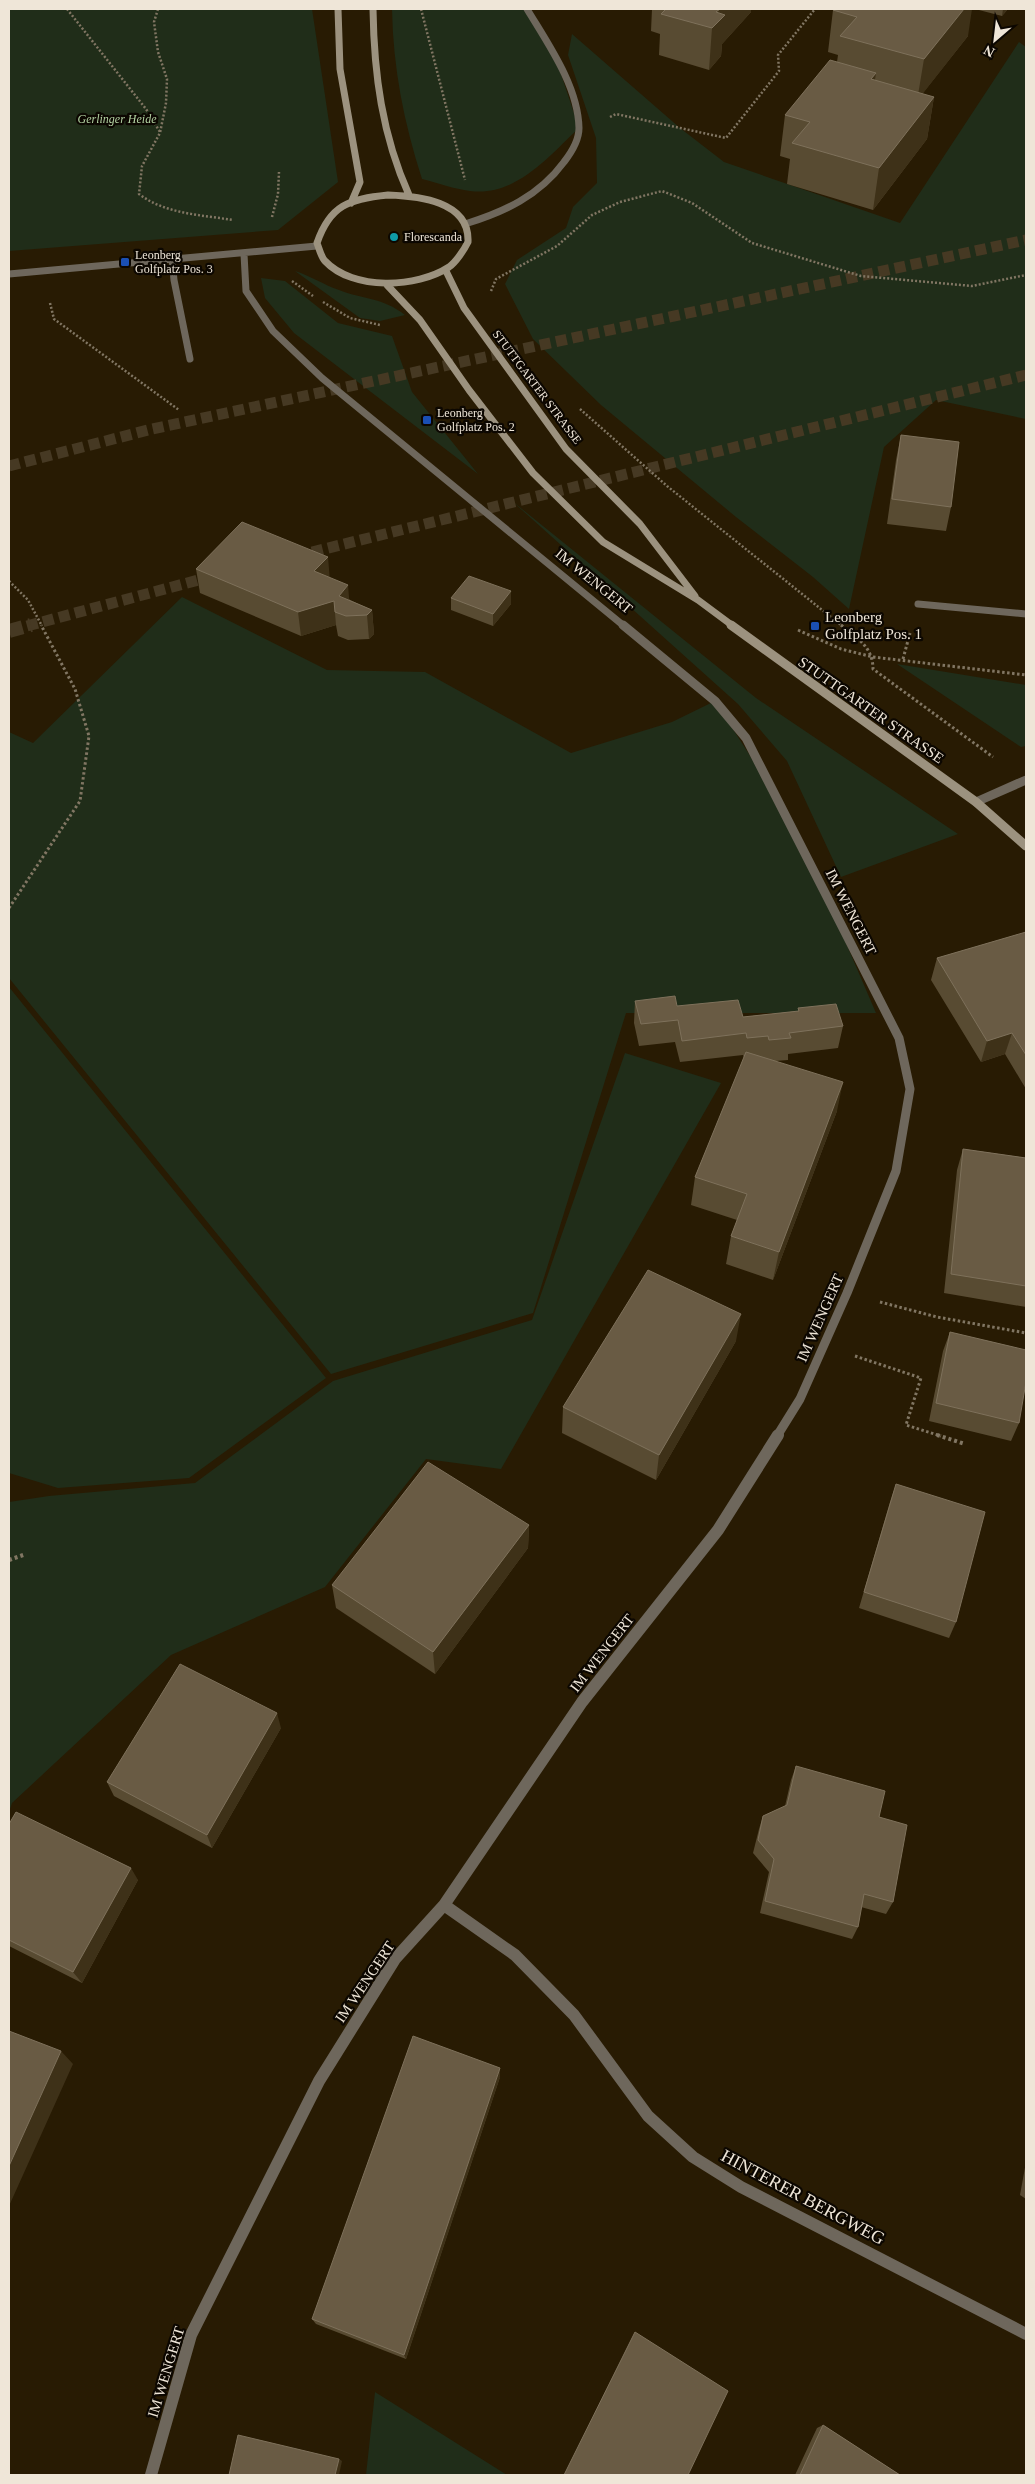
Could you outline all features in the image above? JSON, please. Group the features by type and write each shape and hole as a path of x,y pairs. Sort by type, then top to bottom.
{"main road":[{"path":"338,9 340,69 360,182 351,203"},
{"path":"374,9 376,72 382,116 398,175 409,195"},
{"path":"409,195 439,204 452,211 465,224 468,241 462,257 446,271 419,282 387,285 361,281 339,273 323,260 317,246 319,230 329,216 351,203 368,197 409,195"},
{"name":"STUTTGARTER STRASSE","path":"446,271 451,285 464,308 566,448 640,524 698,600"},
{"name":"STUTTGARTER STRASSE","path":"387,285 420,320 469,390 533,473 603,542 698,600 781,663 976,802 1026,846"}],"street":[{"path":"465,224 511,209 530,198 560,170 573,150 579,128 573,101 555,56 527,9"},
{"path":"9,274 317,246"},
{"name":"IM WENGERT","path":"151,2475 191,2334 314,2090 395,1959 444,1905 582,1702 718,1530 800,1399 847,1293 896,1171 910,1089 899,1038 746,738 708,695 337,390 273,331 246,292 244,254"},
{"path":"172,259 174,280 190,359"},
{"path":"918,604 1026,614"},
{"path":"976,802 1026,780"},
{"name":"HINTERER BERGWEG","path":"444,1905 515,1955 574,2016 648,2116 693,2157 740,2187 1026,2334"}],"path":[{"path":"67,9 146,109 160,133"},
{"path":"158,9 154,22 158,52 167,79 166,103 160,133 142,166 139,194 146,201 158,206 240,221 261,234 274,250"},
{"path":"421,9 465,183 476,191 511,209"},
{"path":"579,128 616,114 726,138 779,71 778,55 815,9"},
{"path":"261,234 275,213 279,172"},
{"path":"488,297 496,279 557,246 592,215 620,202 662,191 692,203 752,242 861,276 972,286 1026,276"},
{"path":"40,272 54,319 179,410"},
{"path":"577,406 667,486 862,642 873,656 873,669 1026,780"},
{"path":"9,581 28,600 70,681 89,736 80,801 9,908"},
{"path":"873,656 1026,675"},
{"path":"847,1293 937,1317 1026,1333"},
{"path":"824,1346 921,1378 906,1426 965,1444"},
{"path":"9,1560 26,1554"}],"green space":[{"name":"Gerlinger Heide","path":"9,9 312,9 338,182 278,230 9,251"},
{"path":"392,9 527,9 555,56 579,128 543,162 517,181 502,188 487,191 470,191 422,179 405,116 397,74"},
{"path":"572,34 680,128 724,162 900,223 1019,42 1026,47 1026,419 936,400 884,447 849,609 813,577 736,517 601,405 533,339 505,284 517,260 566,228 573,207 597,183 596,138 568,55"},
{"path":"295,271 339,290 381,302 405,315 380,321 360,318"},
{"path":"261,278 285,281 338,323 392,336 412,392 478,474 294,333 265,298"},
{"path":"512,501 756,698 958,834 841,877 787,761 738,704"},
{"path":"182,597 327,670 425,672 571,753 672,722 715,701 777,798 824,892 876,1013 626,1013 533,1313 331,1374 9,978 9,732 33,743"},
{"path":"897,664 1026,685 1026,746 1021,747"},
{"path":"9,987 326,1378 189,1478 58,1488 9,1473"},
{"path":"625,1053 721,1083 501,1469 426,1459 325,1587 171,1655 12,1803 9,1812 9,1502 49,1496 195,1483 333,1381 532,1320"},
{"path":"375,2392 507,2475 366,2475"}],"building":[{"path":"666,9 720,9 716,12 725,15 712,28 661,14"},
{"path":"834,9 964,9 924,59 840,36 857,17"},
{"path":"830,60 876,73 871,79 934,97 879,168 792,143 810,122 785,115"},
{"path":"901,435 959,442 951,507 892,499"},
{"path":"242,522 328,557 314,571 348,585 339,596 372,610 367,615 346,616 335,612 334,601 298,612 196,569"},
{"path":"469,576 511,591 493,614 451,598"},
{"path":"1026,932 1026,1055 1012,1033 987,1041 937,958"},
{"path":"675,996 677,1006 738,1000 743,1017 799,1011 798,1008 836,1004 843,1026 789,1033 791,1038 769,1040 768,1036 747,1038 746,1033 682,1041 678,1020 641,1024 635,1001"},
{"path":"746,1052 843,1082 779,1252 731,1236 747,1194 695,1177"},
{"path":"963,1149 1026,1158 1026,1286 951,1274"},
{"path":"648,1270 741,1314 659,1455 563,1407"},
{"path":"950,1332 1026,1350 1026,1382 1019,1423 936,1403"},
{"path":"428,1462 529,1525 433,1652 332,1585"},
{"path":"896,1484 985,1512 956,1622 864,1592"},
{"path":"180,1664 277,1713 207,1835 107,1782"},
{"path":"796,1766 885,1791 879,1817 907,1825 893,1902 864,1894 858,1927 765,1901 774,1859 758,1840 763,1816 787,1805"},
{"path":"16,1812 131,1868 73,1972 9,1940 9,1824"},
{"path":"9,2031 61,2051 9,2166"},
{"path":"413,2036 500,2068 404,2355 312,2319"},
{"path":"635,2332 728,2391 688,2475 564,2475"},
{"path":"823,2425 900,2475 800,2475"},
{"path":"238,2435 339,2459 335,2475 229,2475"}],"tunnel":[{"path":"9,466 152,429 1026,240"},
{"path":"296,556 1026,375"},
{"path":"27,626 217,575"},
{"path":"9,631 31,625"}],"place":[{"name":"Florescanda","path":"394,237"},
{"name":"Leonberg Golfplatz Pos. 3","path":"125,262"},
{"name":"Leonberg Golfplatz Pos. 2","path":"427,420"},
{"name":"Leonberg Golfplatz Pos. 1","path":"815,626"}]}
